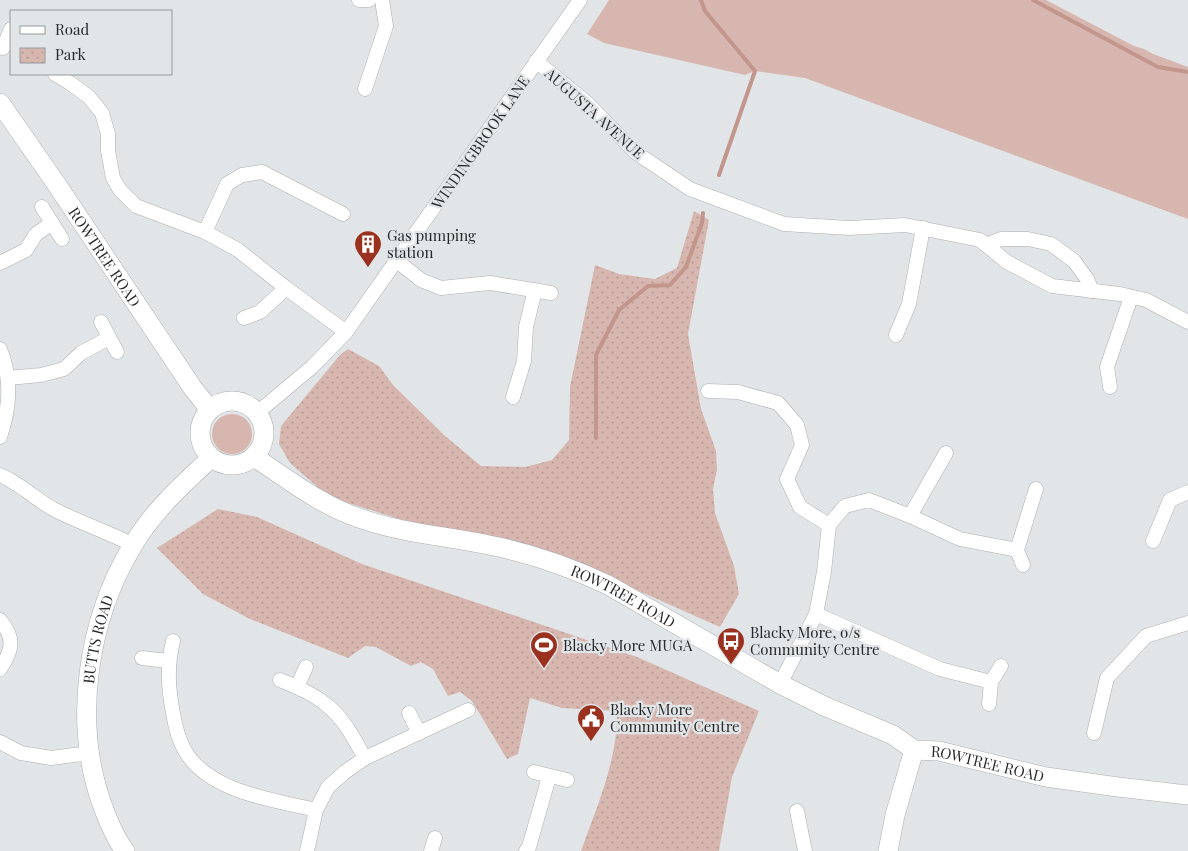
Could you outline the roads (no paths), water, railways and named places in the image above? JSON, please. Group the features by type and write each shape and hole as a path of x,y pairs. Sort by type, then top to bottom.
{"street":[{"path":"359,0 369,0"},
{"path":"365,89 386,26 382,0"},
{"name":"WINDINGBROOK LANE","path":"257,413 312,367 346,332 398,261 580,0"},
{"path":"5,49 10,32"},
{"name":"AUGUSTA AVENUE","path":"536,61 587,103 635,152 690,189 784,224 849,228 905,225 980,240 1007,262 1052,286 1146,300 1188,322"},
{"path":"57,75 89,97 102,113 108,134 108,151 112,178 120,190 136,206 205,232 238,250 346,332"},
{"name":"ROWTREE ROAD","path":"0,102 192,388 210,410"},
{"path":"205,232 228,184 242,175 262,172 343,214"},
{"path":"42,207 62,239"},
{"path":"0,263 26,250 36,234 52,223"},
{"path":"896,335 909,304 923,228"},
{"path":"986,245 1001,238 1028,239 1051,244 1074,262 1087,279 1092,291"},
{"path":"398,261 421,280 441,288 490,283 551,293"},
{"path":"244,318 260,312 286,288"},
{"path":"512,397 524,361 526,327 535,290"},
{"path":"1110,387 1107,367 1131,297"},
{"path":"101,322 118,352"},
{"path":"8,378 41,375 64,369 80,353 109,338"},
{"path":"0,349 5,361 9,393 0,437"},
{"path":"708,391 738,392 778,403 797,425 802,445 787,479 800,507 829,525"},
{"path":"237,402 244,403 257,413 263,424 264,434 262,446 254,457 248,461 233,465 217,462 211,458 201,442 200,433 204,419 210,410 220,404 237,402"},
{"path":"910,516 946,453"},
{"name":"ROWTREE ROAD","path":"254,457 316,499 358,518 401,531 488,545 522,553 584,574 608,585 780,684 824,706 893,735 914,750 939,751 1046,776 1188,795"},
{"name":"BUTTS ROAD","path":"125,851 110,826 97,790 90,753 87,719 89,679 97,630 116,577 133,545 171,496 211,458"},
{"path":"0,475 14,481 54,509 133,545"},
{"path":"1023,565 1018,550 1036,489"},
{"path":"1153,541 1170,500 1188,492"},
{"path":"780,684 816,614 824,572 829,525 846,506 869,500 910,516 960,540 1018,550"},
{"path":"816,614 940,669 991,682"},
{"path":"0,620 11,637 10,652 0,669"},
{"path":"1094,733 1107,678 1146,636 1188,623"},
{"path":"173,641 168,661 169,693 174,722 183,747 195,763 212,777 240,791 316,810"},
{"path":"142,658 168,661"},
{"path":"989,704 991,682 1001,666"},
{"path":"297,687 306,667"},
{"path":"280,680 297,687 329,706 344,724 365,758"},
{"path":"307,851 316,810 328,787 345,772 365,758 468,710"},
{"path":"409,713 419,733"},
{"path":"0,742 22,752 51,758 90,753"},
{"path":"888,851 895,815 914,750"},
{"path":"534,772 567,780"},
{"path":"526,851 529,847 549,777"},
{"path":"796,811 805,851"}],"waterway":[{"path":"701,0 705,11 755,71 719,175"},
{"path":"1033,0 1158,67 1188,72"},
{"path":"596,438 596,355 619,310 648,286 670,285 686,267 702,223 703,213"}],"place":[{"name":"Gas pumping station","path":"368,268"},
{"name":"Blacky More, o/s Community Centre","path":"731,665"},
{"name":"Blacky More MUGA","path":"544,669"},
{"name":"Blacky More Community Centre","path":"591,742"}]}
